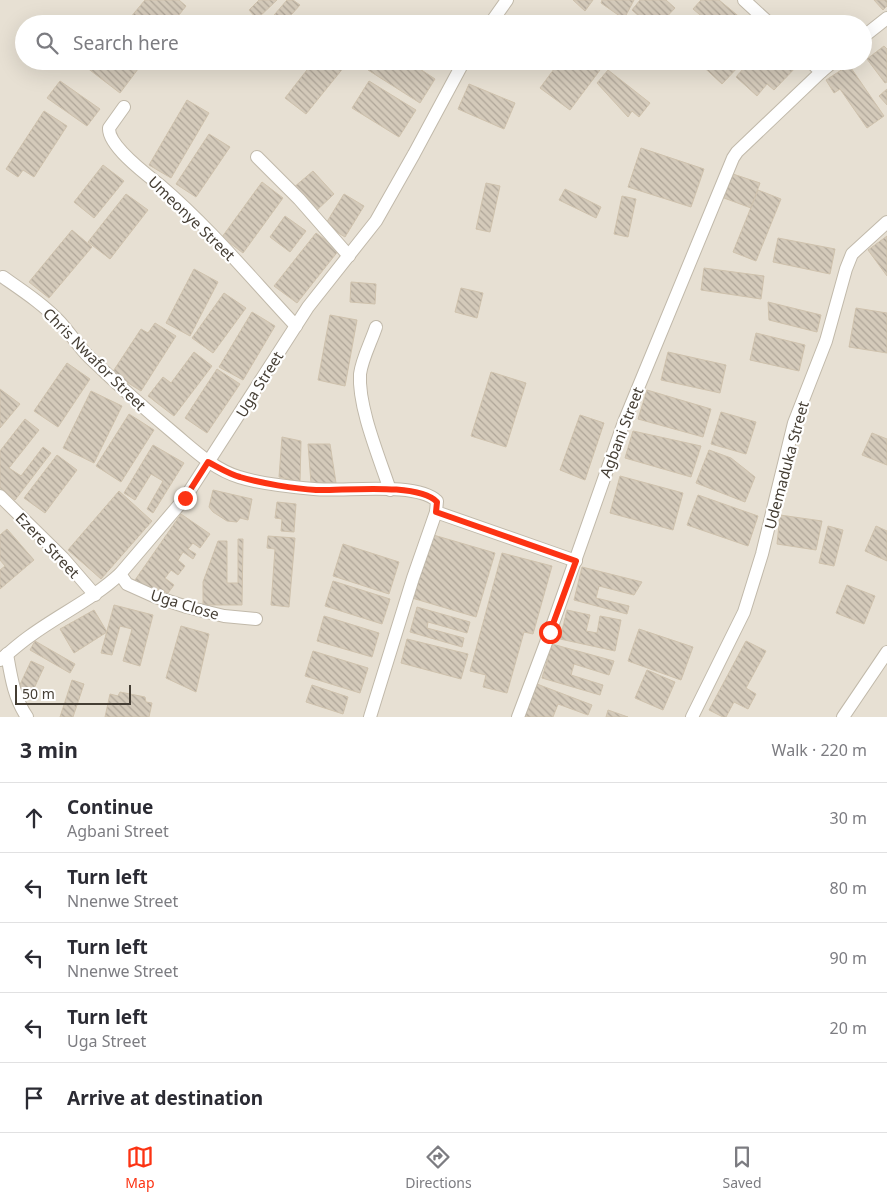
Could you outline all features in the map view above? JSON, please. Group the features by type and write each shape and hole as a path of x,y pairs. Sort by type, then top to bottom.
{"street":[{"path":"496,15 507,0"},
{"path":"744,0 760,15"},
{"path":"872,30 887,18"},
{"name":"Uga Street","path":"4,657 30,636 95,595 120,574 185,498 296,326 326,283 376,221 459,70"},
{"name":"Agbani Street","path":"518,717 576,561 624,422 713,205 737,152 820,72"},
{"name":"Umeonye Street","path":"124,107 109,128 111,138 130,160 183,205 296,326"},
{"path":"257,156 299,199 349,256"},
{"name":"Udemaduka Street","path":"692,717 744,612 762,554 794,423 826,341 846,269 852,254 887,222"},
{"name":"Chris Nwafor Street","path":"3,277 39,302 60,322 85,353 120,388 208,462 238,477 315,490 390,490 420,493 434,498 437,502 436,512"},
{"path":"376,327 360,373 360,387 362,404 390,490"},
{"name":"Ezere Street","path":"0,496 63,558 95,595"},
{"path":"370,717 413,578 436,512 576,561"},
{"name":"Uga Close","path":"120,574 127,584 156,597 224,616 256,619"},
{"path":"843,717 887,652"},
{"path":"4,657 18,704 27,717"}],"shaded area":[{"path":"0,0 887,0 887,717 0,717"}],"building":[{"path":"145,0 179,0 186,6 179,15 132,15"},
{"path":"259,0 277,0 261,15 253,15 249,10"},
{"path":"287,0 293,0 300,5 291,15 274,15"},
{"path":"573,0 593,0 585,11"},
{"path":"602,0 634,0 626,15 618,15 601,3"},
{"path":"640,0 666,0 675,8 668,15 638,15 632,10"},
{"path":"701,0 719,0 737,15 700,15 693,9"},
{"path":"874,0 887,0 887,6 883,10"},
{"path":"884,46 887,49 887,82 885,83 872,66 872,55"},
{"path":"90,70 137,70 120,93"},
{"path":"307,70 342,70 306,114 285,98"},
{"path":"368,70 422,70 435,79 420,103"},
{"path":"553,70 600,70 570,110 540,88"},
{"path":"608,70 650,103 639,117 632,111 628,117 597,83"},
{"path":"707,70 735,70 722,84"},
{"path":"742,70 793,70 774,90 767,84 757,96 736,77"},
{"path":"841,70 852,70 884,116 867,128 840,89 834,93 826,80"},
{"path":"60,81 100,109 87,126 47,98"},
{"path":"369,81 416,110 399,137 352,108"},
{"path":"469,84 515,103 504,129 458,109"},
{"path":"887,89 887,105 879,96"},
{"path":"187,100 209,113 171,178 149,165"},
{"path":"44,111 67,126 34,177 23,170 18,177 6,169"},
{"path":"209,134 230,147 196,197 176,184"},
{"path":"641,148 704,169 691,207 628,187"},
{"path":"103,165 124,181 94,218 74,202"},
{"path":"313,171 334,194 315,212 293,188"},
{"path":"733,174 760,183 751,208 724,198"},
{"path":"262,182 283,198 243,253 222,237"},
{"path":"486,183 500,186 490,232 476,229"},
{"path":"565,189 601,207 596,218 559,200"},
{"path":"758,190 781,199 756,261 733,252"},
{"path":"126,194 148,210 110,259 88,242"},
{"path":"344,194 364,206 345,237 325,225"},
{"path":"622,196 636,199 628,237 614,234"},
{"path":"285,216 306,231 290,252 270,237"},
{"path":"72,230 92,247 49,298 29,282"},
{"path":"316,233 339,250 297,303 274,286"},
{"path":"887,236 887,276 868,250"},
{"path":"778,238 835,249 830,274 773,262"},
{"path":"704,268 764,276 761,299 701,290"},
{"path":"194,269 218,282 190,336 166,323"},
{"path":"351,282 376,284 375,304 350,302"},
{"path":"461,288 483,293 477,318 455,312"},
{"path":"224,293 246,308 213,353 192,338"},
{"path":"768,302 821,315 817,332 769,320"},
{"path":"856,308 887,313 887,353 849,347"},
{"path":"252,312 275,326 243,380 219,367"},
{"path":"330,315 357,320 345,386 318,380"},
{"path":"155,323 176,336 141,391 112,373 141,329 148,333"},
{"path":"756,333 805,345 799,371 750,360"},
{"path":"194,352 212,366 174,416 148,396 163,377 171,383"},
{"path":"668,352 726,365 720,393 661,380"},
{"path":"67,363 90,379 58,427 34,411"},
{"path":"217,369 240,384 207,433 185,418"},
{"path":"491,372 526,383 506,447 471,436"},
{"path":"0,389 20,404 0,428"},
{"path":"647,390 711,409 703,437 638,419"},
{"path":"91,391 122,406 94,463 63,448"},
{"path":"721,412 756,422 746,454 711,444"},
{"path":"129,414 154,430 121,482 96,466"},
{"path":"580,415 604,423 585,480 560,470"},
{"path":"25,419 39,430 9,468 21,476 43,447 51,453 15,500 0,488 0,451"},
{"path":"633,431 701,446 691,477 625,458"},
{"path":"872,433 887,439 887,465 862,455"},
{"path":"282,437 301,441 300,482 279,477"},
{"path":"308,444 330,444 336,483 311,483"},
{"path":"153,445 184,463 153,513 147,509 163,481 151,474 135,500 124,493"},
{"path":"709,450 731,458 755,477 745,502 696,483"},
{"path":"57,455 77,470 45,513 24,498"},
{"path":"620,476 683,493 673,530 610,513"},
{"path":"213,490 252,499 248,520 240,518 237,522 227,521 213,512 209,507"},
{"path":"119,491 152,521 101,579 68,550"},
{"path":"698,495 758,516 748,546 687,525"},
{"path":"277,502 296,504 294,532 281,531 282,519 275,518"},
{"path":"181,514 210,534 200,548 193,543 188,549 196,554 193,559 183,552 178,560 185,566 178,575 171,570 165,578 174,585 168,593 159,589 153,593 135,580"},
{"path":"780,515 822,521 816,550 777,544"},
{"path":"828,526 843,530 834,566 819,563"},
{"path":"876,526 887,531 887,561 865,551"},
{"path":"7,529 34,560 0,589 0,570 5,566 0,560 0,535"},
{"path":"430,534 495,553 476,617 412,598"},
{"path":"268,536 295,538 289,607 271,605 275,549 267,548"},
{"path":"238,539 243,539 242,605 203,605 203,582 218,541 227,541 227,583 238,583"},
{"path":"343,544 399,562 389,594 333,576"},
{"path":"502,553 552,566 533,634 524,632 507,693 483,687 486,675 470,671"},
{"path":"582,567 642,582 634,595 599,586 596,598 629,606 627,614 574,600"},
{"path":"333,581 390,599 382,624 325,606"},
{"path":"847,585 875,596 864,624 836,613"},
{"path":"114,605 153,615 140,666 123,661 132,629 120,626 112,655 101,653"},
{"path":"417,607 470,622 467,633 428,622 427,628 464,638 462,647 410,632"},
{"path":"94,610 107,632 74,653 60,629"},
{"path":"567,610 590,615 586,631 597,633 600,616 621,620 615,651 560,639"},
{"path":"324,616 379,633 372,657 317,641"},
{"path":"181,626 209,634 196,692 166,678"},
{"path":"639,629 693,647 681,680 628,661"},
{"path":"407,639 468,654 461,679 401,663"},
{"path":"35,641 75,664 70,673 30,650"},
{"path":"746,641 766,651 746,688 756,694 748,709 734,702 726,717 723,717 709,710"},
{"path":"552,644 614,661 609,675 574,664 571,675 603,685 600,695 542,678"},
{"path":"313,651 368,668 360,693 305,676"},
{"path":"31,661 44,667 30,697 17,691"},
{"path":"647,670 675,682 663,710 635,698"},
{"path":"72,680 84,684 73,717 60,717"},
{"path":"537,684 592,705 588,715 558,704 553,717 524,717"},
{"path":"312,685 348,697 343,714 306,702"},
{"path":"120,692 145,697 146,702 152,703 149,717 105,717 110,694 118,696"},
{"path":"608,710 628,717 606,717"}],"route":[{"path":"185,498 208,462 238,477 315,490 404,490 434,498 437,502 436,512 576,561 550,632"}]}
